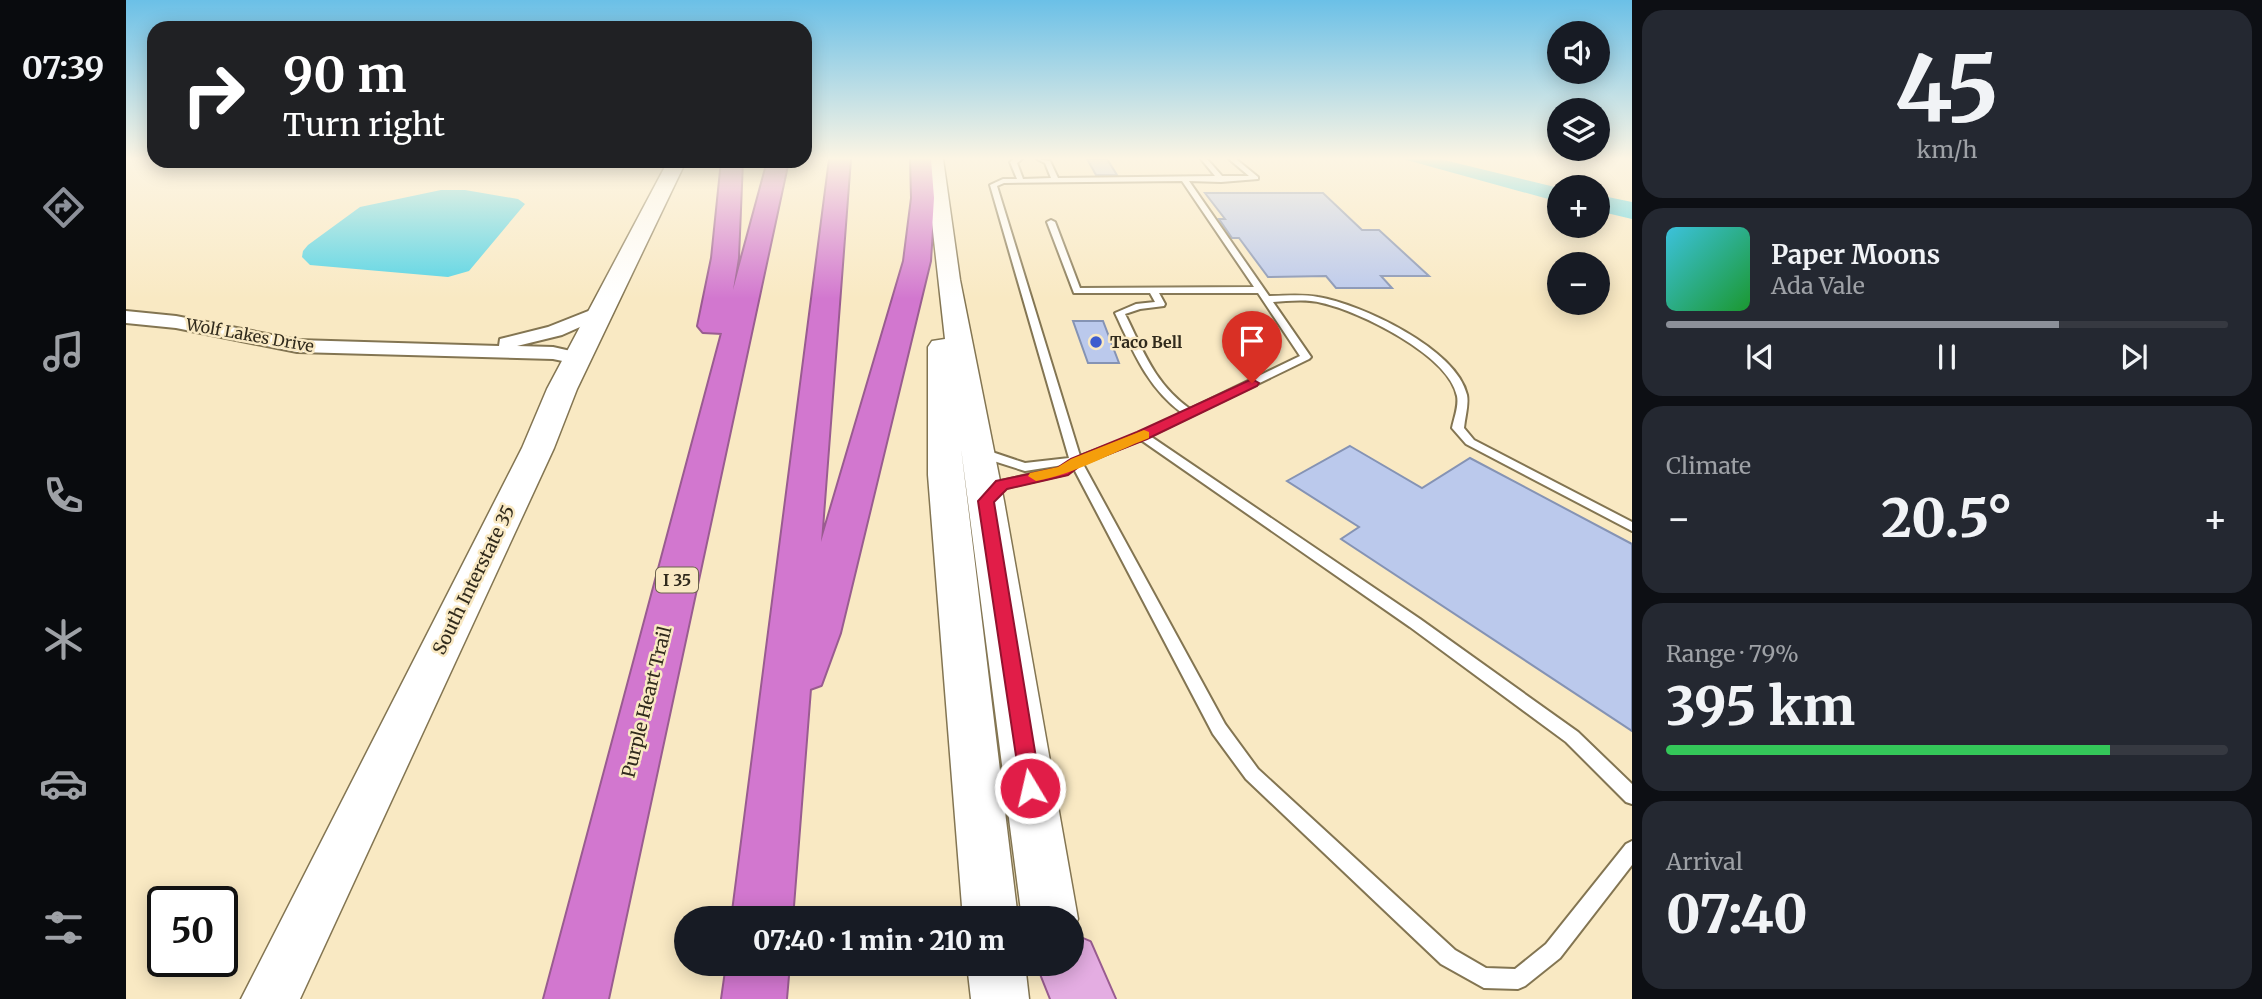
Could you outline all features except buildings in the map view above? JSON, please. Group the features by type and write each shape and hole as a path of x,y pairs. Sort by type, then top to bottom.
{"highway":[{"path":"575,999 666,509 708,350 725,258 729,206"},
{"name":"Purple Heart Trail","path":"575,999 767,206"},
{"path":"763,906 835,206"},
{"path":"781,732 817,633 918,261 922,206"},
{"path":"754,999 757,976"}],"main road":[{"name":"South Interstate 35","path":"270,999 538,449 577,358 654,206"},
{"path":"939,206 948,281 986,501 1049,906"},
{"path":"948,281 942,346 944,475 990,906"},
{"path":"997,976 1000,999"},
{"path":"1059,976 1063,999"},
{"path":"1073,976 1083,999"}],"street":[{"name":"Wolf Lakes Drive","path":"458,350 531,338 601,311"},
{"name":"Wolf Lakes Drive","path":"126,317 176,322 297,346 554,353 577,358"}],"lane":[{"path":"998,206 1076,462 1219,729 1252,774 1448,957 1484,978 1518,979 1553,951 1632,850"},
{"path":"986,501 1002,485 1062,471 1076,462 1142,436 1306,357 1203,206"},
{"path":"1051,222 1077,291 1260,289"},
{"path":"1153,290 1161,304 1139,306 1120,313 1152,383 1167,398 1189,413"},
{"path":"1267,299 1330,302 1387,326 1433,354 1448,370 1462,395 1458,428 1469,442 1632,527"},
{"path":"1142,436 1415,623 1572,737 1632,796"},
{"path":"978,452 1025,467 1062,461 1076,462"}],"water":[{"path":"524,206 469,271 448,277 310,265 302,257 308,245 360,207"},
{"path":"1610,206 1632,206 1632,219 1610,214"}],"slow traffic":[{"path":"1036,476 1062,471 1076,462 1144,435"}],"place":[{"name":"Taco Bell","path":"1096,342"}],"route":[{"path":"1030,788 986,501 1002,485 1062,471 1076,462 1142,436 1252,383"}]}
